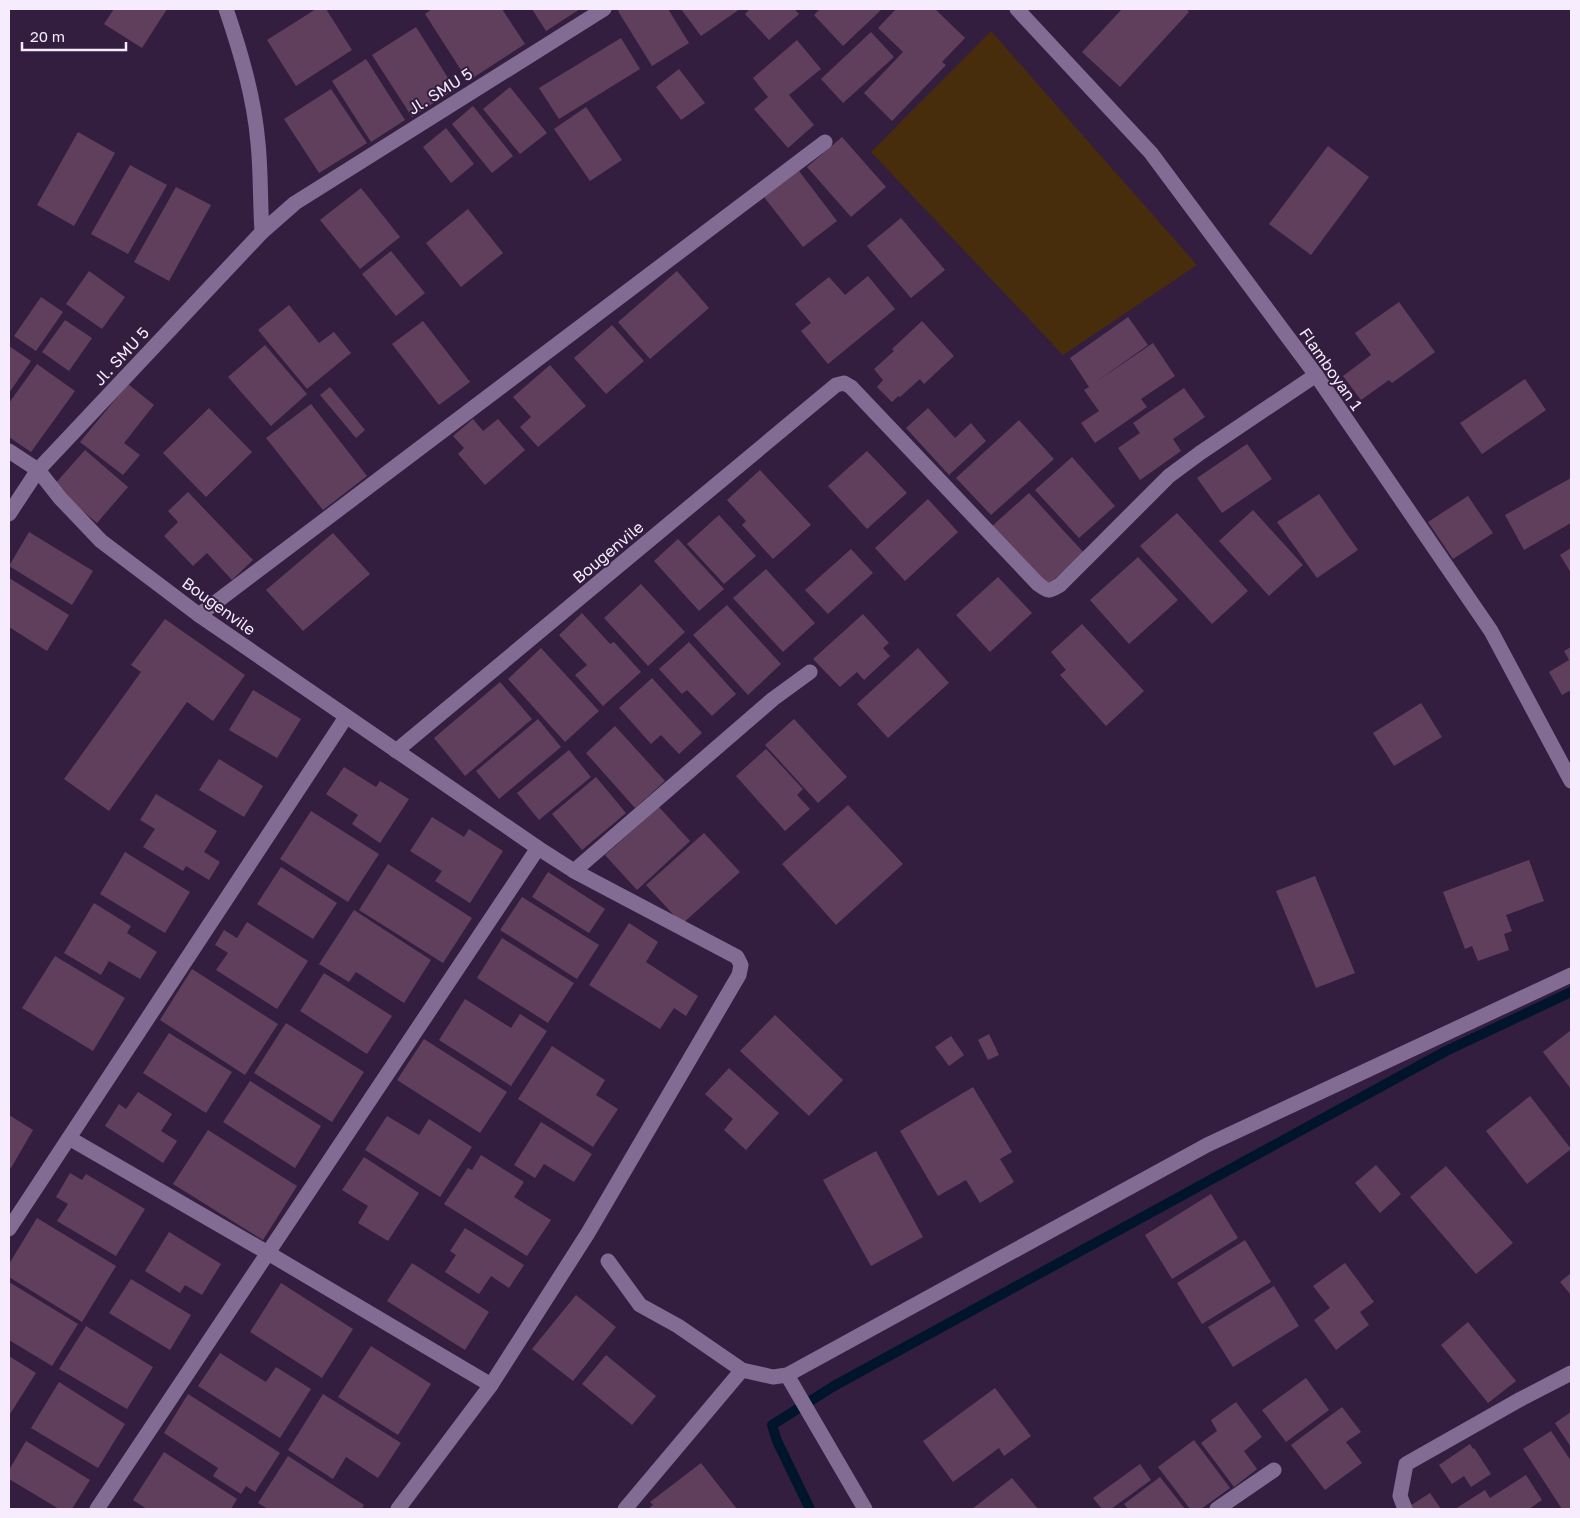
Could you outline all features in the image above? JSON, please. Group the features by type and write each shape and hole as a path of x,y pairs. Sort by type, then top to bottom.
{"street":[{"path":"226,9 249,85 254,112 264,229"},
{"name":"Jl. SMU 5","path":"9,514 38,470 264,229 295,203 604,9"},
{"name":"Flamboyan 1","path":"1017,9 1151,153 1316,375 1491,631 1571,781"},
{"path":"199,615 825,142"},
{"name":"Bougenvile","path":"396,751 836,385 844,383 851,386 1038,584 1047,590 1051,590 1060,585 1169,476 1316,375"},
{"name":"Bougenvile","path":"9,451 38,470 60,498 101,541 199,615 574,871 737,957 741,965 739,975 588,1233 491,1385"},
{"path":"574,871 773,699 810,672"},
{"path":"9,1229 346,717"},
{"path":"98,1509 538,848"},
{"path":"608,1262 640,1305 678,1326 742,1370 773,1377 787,1375 1206,1145 1571,975"},
{"path":"69,1138 491,1385 398,1509"},
{"path":"625,1509 742,1370"},
{"path":"1405,1509 1400,1496 1406,1464 1571,1373"},
{"path":"787,1375 865,1509"},
{"path":"1217,1509 1274,1470"}],"shaded area":[{"path":"991,31 1197,265 1063,355 871,152"}],"building":[{"path":"114,9 167,9 142,48 104,24"},
{"path":"316,9 326,9 352,50 296,86 267,40"},
{"path":"432,9 502,9 525,44 468,81 425,14"},
{"path":"532,9 580,9 546,31"},
{"path":"622,9 668,9 689,43 652,66 618,11"},
{"path":"681,9 740,9 701,36"},
{"path":"750,9 794,9 799,14 769,40 745,14"},
{"path":"820,9 882,9 843,46 814,15"},
{"path":"896,9 935,9 965,38 942,62 946,65 892,121 864,93 903,52 878,28"},
{"path":"1122,9 1186,9 1189,12 1120,87 1082,52"},
{"path":"416,27 455,89 412,117 372,55"},
{"path":"871,32 894,57 843,103 821,79"},
{"path":"621,38 640,69 559,119 539,88"},
{"path":"797,40 821,69 789,95 814,125 788,148 754,109 768,97 753,78"},
{"path":"366,59 405,120 371,142 332,81"},
{"path":"679,69 705,103 681,120 656,87"},
{"path":"510,87 547,133 520,154 483,109"},
{"path":"331,89 367,143 319,173 284,119"},
{"path":"473,106 513,156 492,173 452,124"},
{"path":"586,107 622,160 590,181 554,129"},
{"path":"446,128 474,164 451,183 423,147"},
{"path":"78,132 115,153 74,226 37,205"},
{"path":"842,137 886,187 851,217 807,167"},
{"path":"1328,146 1369,177 1311,255 1269,224"},
{"path":"130,165 167,185 128,254 91,234"},
{"path":"799,171 837,221 803,247 764,197"},
{"path":"176,187 211,205 169,281 134,262"},
{"path":"361,188 400,237 360,269 320,220"},
{"path":"468,209 503,253 461,287 426,243"},
{"path":"901,218 945,270 911,298 867,246"},
{"path":"391,251 425,293 396,316 362,274"},
{"path":"89,271 125,297 102,329 66,304"},
{"path":"677,271 709,308 650,359 618,322"},
{"path":"868,276 895,309 828,364 801,331 811,323 795,304 829,277 845,295"},
{"path":"41,297 63,312 36,351 14,336"},
{"path":"1399,302 1435,352 1392,383 1389,380 1361,400 1343,376 1371,355 1355,333"},
{"path":"289,305 319,343 334,332 351,353 307,389 258,330"},
{"path":"1128,317 1148,345 1093,384 1153,343 1175,376 1141,399 1147,407 1095,443 1081,423 1099,411 1084,390 1089,387 1070,358"},
{"path":"65,320 92,338 69,371 42,352"},
{"path":"423,321 470,382 439,405 392,344"},
{"path":"922,321 954,356 924,384 920,379 892,402 877,387 883,380 874,369"},
{"path":"612,325 644,361 606,394 574,358"},
{"path":"265,345 307,394 271,426 228,377"},
{"path":"9,346 31,361 9,393"},
{"path":"37,364 75,391 31,452 9,437 9,403"},
{"path":"550,365 586,406 538,447 520,427 531,417 513,397"},
{"path":"1525,379 1546,410 1482,454 1460,423"},
{"path":"128,384 154,405 124,443 140,455 123,475 80,442"},
{"path":"330,387 365,430 356,438 320,395"},
{"path":"1184,388 1205,417 1173,439 1181,451 1140,480 1118,448 1140,433 1133,423"},
{"path":"311,404 367,476 323,510 266,438"},
{"path":"209,408 252,452 206,497 163,453"},
{"path":"928,408 955,438 971,423 986,441 949,475 906,428"},
{"path":"473,419 483,431 498,419 525,450 485,485 458,454 464,448 453,436"},
{"path":"1019,420 1054,459 991,515 956,478"},
{"path":"1247,444 1272,479 1222,513 1197,478"},
{"path":"85,450 128,487 97,523 53,486"},
{"path":"867,451 907,493 867,529 828,486"},
{"path":"1072,457 1115,506 1079,538 1035,490"},
{"path":"760,470 811,525 773,559 742,525 746,521 727,500"},
{"path":"1571,478 1571,523 1524,550 1505,515"},
{"path":"188,492 253,560 232,580 207,553 193,566 164,536 178,522 168,511"},
{"path":"1029,493 1084,553 1046,587 991,527"},
{"path":"1319,494 1358,550 1317,578 1277,522"},
{"path":"1468,496 1493,533 1453,559 1428,522"},
{"path":"928,499 958,532 905,581 875,548"},
{"path":"1253,510 1303,565 1269,596 1219,541"},
{"path":"1177,513 1248,591 1212,624 1140,546"},
{"path":"719,515 756,556 724,584 687,544"},
{"path":"29,532 93,571 72,605 9,566"},
{"path":"333,533 370,574 303,631 266,590"},
{"path":"678,539 724,589 699,611 654,561"},
{"path":"1571,548 1571,573 1560,555"},
{"path":"851,549 873,573 828,614 805,590"},
{"path":"1138,557 1178,600 1129,644 1090,600"},
{"path":"766,569 815,623 783,652 733,598"},
{"path":"998,577 1032,613 990,652 956,615"},
{"path":"9,578 69,615 47,651 9,627"},
{"path":"641,584 685,632 648,666 604,618"},
{"path":"727,605 781,664 748,695 693,635"},
{"path":"582,613 610,644 614,642 641,672 603,706 575,675 587,665 559,635"},
{"path":"863,614 889,643 883,648 890,656 864,680 857,672 840,687 813,659"},
{"path":"165,619 245,675 213,721 187,702 109,811 64,779 141,672 131,665"},
{"path":"1082,624 1144,691 1106,726 1060,675 1066,670 1051,652"},
{"path":"689,642 736,694 712,716 687,690 682,694 659,669"},
{"path":"1571,647 1571,690 1562,695 1549,672 1569,660 1564,651"},
{"path":"541,648 599,711 565,742 508,679"},
{"path":"918,648 949,683 888,738 857,704"},
{"path":"652,678 702,733 679,754 661,735 651,744 619,708"},
{"path":"500,682 532,719 465,776 434,738"},
{"path":"253,690 301,719 277,758 229,730"},
{"path":"1421,703 1442,737 1394,766 1373,733"},
{"path":"538,719 561,747 499,799 476,771"},
{"path":"794,719 847,777 818,803 765,745"},
{"path":"615,726 665,781 635,808 586,753"},
{"path":"766,749 803,789 797,795 810,809 785,831 736,776"},
{"path":"569,750 591,777 539,820 517,793"},
{"path":"219,759 263,786 244,817 199,790"},
{"path":"344,767 376,787 380,781 409,799 380,843 352,824 358,815 326,794"},
{"path":"596,777 626,813 582,850 552,814"},
{"path":"156,794 217,831 204,852 220,862 209,880 186,866 183,871 143,847 155,829 140,820"},
{"path":"848,805 903,864 836,925 782,864"},
{"path":"659,807 690,841 637,890 605,855"},
{"path":"311,811 379,854 348,902 280,859"},
{"path":"432,817 464,837 469,829 503,851 470,903 435,881 442,871 410,851"},
{"path":"704,833 740,872 682,924 646,885"},
{"path":"125,852 190,892 165,933 100,894"},
{"path":"1529,860 1544,901 1506,915 1512,931 1504,934 1509,950 1478,961 1472,946 1465,949 1443,892"},
{"path":"388,864 472,918 443,963 359,910"},
{"path":"281,867 337,903 313,939 257,904"},
{"path":"548,872 605,909 589,933 532,897"},
{"path":"1315,876 1355,973 1316,988 1276,891"},
{"path":"522,897 599,945 577,979 500,930"},
{"path":"94,903 131,926 127,933 157,952 140,979 109,961 101,975 64,953"},
{"path":"354,910 431,960 404,1003 356,972 349,982 319,964"},
{"path":"247,922 308,961 277,1009 216,970 228,953 215,945 224,930 237,938"},
{"path":"629,923 658,942 646,962 698,996 686,1016 674,1008 660,1029 589,985"},
{"path":"502,938 574,983 548,1023 477,978"},
{"path":"55,956 125,998 93,1051 22,1008"},
{"path":"192,969 278,1024 245,1075 160,1020"},
{"path":"324,973 392,1016 367,1054 300,1011"},
{"path":"465,999 511,1028 520,1014 547,1031 511,1086 439,1040"},
{"path":"775,1015 843,1080 809,1116 740,1051"},
{"path":"286,1023 364,1072 332,1122 254,1073"},
{"path":"1571,1030 1571,1089 1543,1052"},
{"path":"169,1033 232,1072 206,1113 143,1073"},
{"path":"989,1034 999,1055 988,1060 978,1040"},
{"path":"951,1036 964,1055 949,1066 935,1047"},
{"path":"424,1039 507,1092 480,1133 397,1080"},
{"path":"552,1046 605,1080 596,1095 618,1109 593,1147 518,1099"},
{"path":"729,1068 779,1113 746,1150 724,1130 733,1119 705,1094"},
{"path":"250,1081 321,1126 295,1168 223,1122"},
{"path":"973,1087 1012,1152 1000,1159 1014,1182 980,1203 966,1180 938,1196 900,1131"},
{"path":"138,1092 172,1114 161,1131 177,1141 163,1163 105,1126 119,1104 126,1109"},
{"path":"1530,1096 1571,1149 1527,1184 1486,1131"},
{"path":"9,1115 33,1130 11,1168 9,1166"},
{"path":"387,1116 419,1135 429,1119 472,1147 440,1197 365,1150"},
{"path":"541,1122 592,1154 574,1182 544,1164 535,1178 514,1165"},
{"path":"208,1130 297,1186 263,1240 173,1184"},
{"path":"876,1151 923,1237 871,1266 823,1180"},
{"path":"481,1155 524,1182 514,1197 551,1220 527,1256 444,1204 468,1168 472,1170"},
{"path":"364,1157 419,1193 388,1241 358,1223 368,1206 342,1190"},
{"path":"1376,1165 1401,1194 1380,1213 1355,1183"},
{"path":"1446,1166 1513,1243 1476,1274 1410,1197"},
{"path":"70,1173 82,1180 86,1174 145,1209 116,1256 57,1221 68,1204 56,1197"},
{"path":"1211,1194 1238,1238 1172,1279 1145,1235"},
{"path":"37,1218 116,1266 82,1322 9,1277 9,1264"},
{"path":"465,1228 524,1265 509,1288 491,1276 479,1294 445,1272 456,1255 450,1251"},
{"path":"169,1232 221,1264 202,1295 185,1285 180,1293 145,1271"},
{"path":"1245,1240 1271,1282 1202,1324 1177,1283"},
{"path":"412,1263 489,1312 465,1350 387,1301"},
{"path":"1345,1263 1374,1302 1360,1312 1369,1325 1336,1350 1314,1320 1330,1308 1313,1286"},
{"path":"1571,1273 1571,1295 1560,1282"},
{"path":"131,1279 191,1315 170,1350 109,1313"},
{"path":"9,1282 78,1324 52,1366 9,1340"},
{"path":"281,1283 353,1329 322,1378 250,1332"},
{"path":"1274,1286 1299,1326 1233,1367 1208,1327"},
{"path":"576,1295 616,1327 573,1381 532,1349"},
{"path":"1468,1322 1516,1381 1488,1403 1441,1345"},
{"path":"86,1326 153,1367 127,1409 59,1369"},
{"path":"371,1346 431,1384 398,1435 338,1397"},
{"path":"220,1353 266,1382 276,1367 311,1389 280,1438 198,1386"},
{"path":"606,1355 656,1396 632,1425 582,1384"},
{"path":"9,1356 36,1373 10,1414 9,1414"},
{"path":"1306,1378 1329,1410 1286,1442 1262,1410"},
{"path":"59,1382 125,1424 98,1468 31,1428"},
{"path":"995,1388 1031,1436 1004,1456 999,1448 953,1482 923,1441"},
{"path":"188,1394 280,1453 255,1492 246,1486 241,1494 213,1476 218,1468 164,1433"},
{"path":"323,1394 401,1443 378,1478 346,1457 333,1479 288,1450"},
{"path":"1236,1402 1262,1437 1244,1451 1257,1469 1234,1487 1201,1443 1217,1431 1211,1420"},
{"path":"1342,1407 1361,1432 1346,1442 1362,1463 1325,1490 1291,1445"},
{"path":"1571,1412 1571,1447 1555,1423"},
{"path":"1551,1431 1571,1461 1571,1509 1562,1509 1523,1449"},
{"path":"1194,1440 1230,1488 1201,1509 1190,1509 1158,1467"},
{"path":"26,1441 90,1480 72,1509 59,1509 9,1479 9,1470"},
{"path":"1470,1444 1491,1474 1471,1487 1464,1476 1452,1484 1439,1465"},
{"path":"164,1452 237,1499 231,1509 147,1509 133,1500"},
{"path":"288,1456 364,1505 362,1509 268,1509 258,1503"},
{"path":"701,1463 737,1509 648,1509 653,1505 650,1502"},
{"path":"1140,1464 1151,1480 1111,1509 1102,1509 1093,1498"},
{"path":"1526,1475 1542,1500 1529,1509 1455,1509 1485,1490 1490,1498"},
{"path":"1160,1477 1185,1509 1128,1509 1124,1504"},
{"path":"1012,1478 1038,1509 972,1509"},
{"path":"1430,1493 1441,1509 1405,1509"}],"waterway":[{"path":"810,1509 777,1441 772,1425 834,1386 1446,1051 1571,992"}]}
